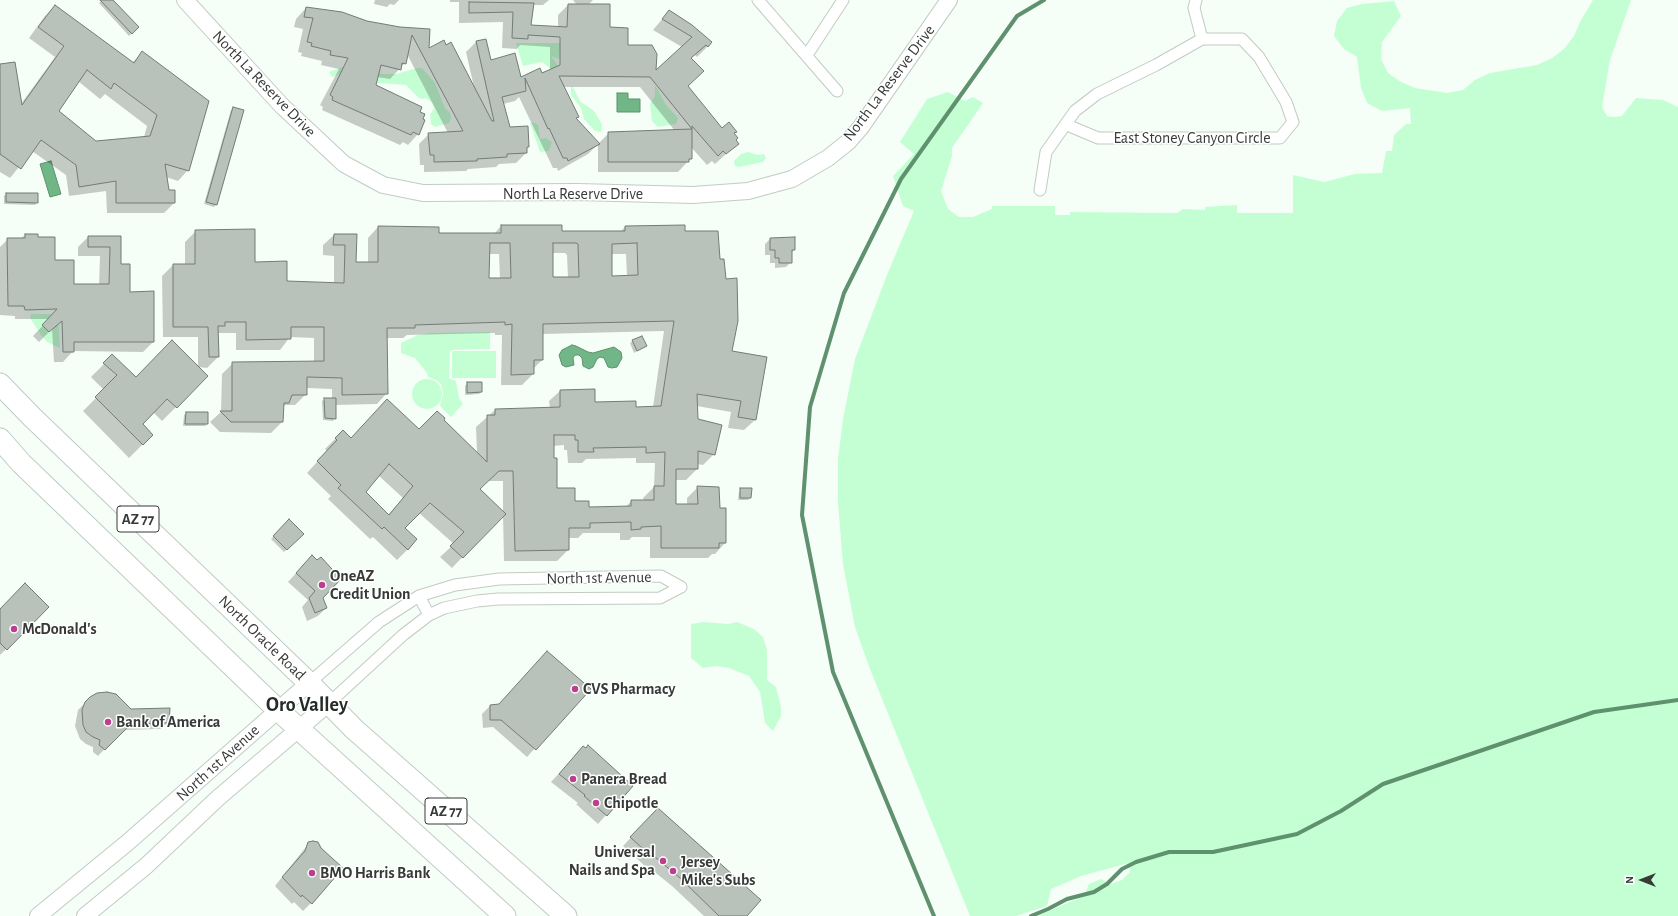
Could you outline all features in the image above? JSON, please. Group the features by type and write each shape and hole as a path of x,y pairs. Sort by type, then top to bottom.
{"highway":[{"name":"North Oracle Road","path":"0,384 32,417 358,732 566,916"},
{"name":"AZ 77","path":"0,439 21,463 278,710 505,916"}],"street":[{"name":"North La Reserve Drive","path":"185,0 282,106 344,164 383,185 423,193 577,192 694,195 748,191 792,179 828,158 848,142 861,127 949,0"},
{"path":"758,0 837,90"},
{"path":"806,55 843,0"},
{"path":"1196,0 1194,8 1202,39"},
{"name":"East Stoney Canyon Circle","path":"1040,190 1046,152 1067,125 1075,111 1097,94 1156,65 1202,39 1242,39 1259,57 1286,102 1293,122 1280,138 1098,138 1067,125"},
{"name":"North 1st Avenue","path":"38,916 128,843 379,622 419,596 455,585 499,579 661,576 681,587 660,598 498,599 459,604 429,615 403,635 300,729 218,798 146,866 85,916"},
{"path":"419,596 429,615"}],"shaded area":[{"path":"1593,0 1631,0 1610,60 1602,107 1607,116 1622,116 1636,98 1663,100 1678,107 1678,916 1037,916 1084,896 1089,884 1101,879 1111,884 1122,880 1130,872 1129,863 1081,876 1051,889 1047,906 1016,916 970,916 870,669 855,627 843,564 838,502 838,459 843,419 855,359 887,275 914,211 903,206 893,176 914,154 900,142 927,99 948,92 965,101 973,97 983,103 952,148 952,156 941,191 948,209 959,217 973,217 992,209 992,206 1055,206 1055,215 1070,215 1070,212 1177,213 1183,209 1205,210 1205,207 1237,205 1237,213 1293,213 1293,175 1324,182 1355,174 1382,173 1386,151 1392,151 1394,135 1406,124 1411,124 1410,108 1382,111 1367,103 1361,88 1357,57 1344,49 1334,36 1337,21 1347,8 1362,4 1394,1 1401,16 1382,42 1381,59 1388,73 1401,82 1415,88 1447,93 1463,90 1475,80 1490,73 1537,65 1552,58 1564,49 1574,36 1580,22"},
{"path":"516,43 561,43 559,59 551,56 559,67 551,69 542,62 523,66"},
{"path":"350,64 366,67 382,74 396,74 422,68 435,83 445,108 450,113 451,118 449,123 435,127 431,124 430,115 434,108 432,103 426,98 419,98 406,85 378,83 372,79 348,70 332,77 329,72"},
{"path":"655,85 666,105 678,118 676,124 658,127 652,121 650,104 655,96"},
{"path":"571,87 573,87 580,101 594,111 602,124 601,132 595,131 584,119 581,108 571,95"},
{"path":"617,93 628,93 628,99 640,99 640,112 617,112"},
{"path":"533,122 538,125 540,139 546,138 552,142 549,151 540,152 530,123"},
{"path":"748,152 758,155 764,154 766,158 763,162 739,167 735,166 734,161 741,154"},
{"path":"51,161 61,194 50,197 40,164"},
{"path":"31,314 58,314 60,348 47,342 41,335 30,318"},
{"path":"490,332 490,349 452,350 450,352 449,378 456,381 459,398 463,404 451,417 440,406 443,394 441,384 428,377 427,373 415,358 401,353 401,343 418,335 431,333"},
{"path":"572,345 593,353 614,347 621,352 622,358 617,367 612,368 608,367 604,358 600,357 597,359 593,367 589,369 583,366 582,358 579,355 575,355 573,358 574,365 566,367 562,365 559,355 562,350"},
{"path":"452,351 496,351 496,378 452,378"},
{"path":"427,379 433,380 441,388 441,400 433,408 427,409 421,408 413,400 412,394 413,388 421,380"},
{"path":"703,622 728,624 737,622 754,629 763,637 767,650 767,680 776,687 781,707 781,716 773,731 765,723 760,692 749,676 729,668 716,666 703,668 691,658 691,624"}],"building":[{"path":"100,0 113,0 139,27 132,34"},
{"path":"469,2 534,3 531,25 567,27 568,4 610,4 610,27 628,28 628,45 652,45 657,54 656,70 692,37 662,19 669,10 692,25 712,42 708,47 706,45 691,58 704,71 688,86 722,128 729,122 737,132 734,133 738,138 736,140 739,144 726,154 723,151 718,156 692,126 692,129 650,77 559,76 579,117 576,118 600,144 568,161 567,158 563,158 525,78 526,91 502,97 510,127 528,126 529,147 527,147 527,153 507,154 507,157 477,159 477,161 434,162 434,155 430,155 428,133 463,131 412,35 406,64 402,63 401,70 381,65 376,85 422,107 420,112 425,114 423,119 425,120 419,135 413,132 411,135 332,100 333,97 330,95 348,58 330,55 331,51 311,46 312,43 307,42 313,18 304,17 306,7 342,12 367,21 400,27 430,29 429,48 444,40 446,45 451,42 492,121 494,121 476,41 486,39 491,60 515,53 521,77 540,68 542,73 560,65 560,37 528,35 528,39 512,38 513,12 469,13"},
{"path":"55,5 134,63 142,51 209,101 189,171 165,164 169,190 175,190 175,203 116,203 116,181 79,187 76,165 41,140 21,169 0,154 0,64 15,62 22,105 64,46 38,27","holes":["87,70 111,89 114,83 157,115 150,136 96,141 59,111"]},
{"path":"233,107 244,110 217,205 206,202"},
{"path":"692,129 692,159 689,159 689,162 608,162 608,132"},
{"path":"6,193 38,193 38,203 6,202"},
{"path":"501,225 562,225 562,231 625,231 625,226 685,225 685,231 718,231 720,259 724,259 726,279 737,278 738,321 732,351 767,357 756,420 738,417 741,401 697,394 698,419 722,425 715,455 698,451 698,469 676,469 676,504 698,504 697,486 719,487 720,508 726,508 726,543 719,543 719,548 661,548 661,526 641,527 641,529 631,530 631,522 590,523 590,528 569,528 569,550 515,551 513,471 499,471 480,489 506,514 463,558 450,546 464,532 430,503 405,528 417,539 408,550 384,527 382,529 338,488 341,485 317,461 337,440 335,438 343,430 351,438 387,399 419,429 437,411 445,418 444,420 487,462 487,415 495,415 495,409 560,407 560,390 595,389 595,402 636,401 636,407 661,406 674,321 543,324 543,360 534,360 534,374 511,375 512,324 505,325 505,322 415,325 415,328 387,328 388,394 342,395 342,378 307,377 307,395 292,395 289,403 284,403 283,422 231,422 220,411 232,411 232,362 324,361 324,327 291,327 291,339 246,340 246,322 225,322 225,326 218,326 219,357 209,357 208,327 173,327 173,264 195,264 195,230 255,229 255,262 287,261 287,281 344,283 345,245 333,245 334,234 357,234 356,262 378,262 378,226 439,227 439,233 501,233","holes":["490,243 510,243 511,278 489,278","553,243 578,244 579,277 553,277","637,243 638,275 612,276 612,244","554,435 575,435 575,440 578,440 578,452 594,452 593,448 646,447 646,453 665,452 664,486 654,486 654,500 631,500 631,506 589,507 589,501 575,501 575,488 557,488 557,458 554,458","389,464 413,486 389,515 366,492"]},
{"path":"25,234 38,234 38,237 55,237 55,260 74,260 74,284 109,284 110,247 88,247 88,236 121,236 121,264 130,264 130,292 154,291 154,342 74,342 74,352 63,352 62,321 49,332 42,325 57,309 25,310 24,306 8,306 7,238 25,238"},
{"path":"795,237 795,250 792,250 792,263 779,263 779,258 775,258 775,250 770,250 770,238"},
{"path":"642,336 647,346 637,351 632,340"},
{"path":"172,340 208,376 177,408 167,399 143,424 153,435 143,445 95,397 117,375 103,363 112,354 136,377"},
{"path":"467,382 482,382 482,392 467,393"},
{"path":"324,398 336,398 336,419 325,418"},
{"path":"186,412 208,412 208,424 185,424"},
{"path":"740,488 752,488 751,498 740,498"},
{"path":"289,519 304,534 287,550 273,536"},
{"name":"OneAZ Credit Union","path":"312,555 317,560 321,557 341,579 323,598 327,608 315,613 309,598 315,591 296,573"},
{"name":"McDonald's","path":"25,583 49,607 7,650 0,643 0,609"},
{"name":"CVS Pharmacy","path":"547,651 591,689 536,750 501,720 490,720 490,705 499,704"},
{"name":"Bank of America","path":"107,692 116,694 131,709 170,708 169,723 131,724 105,750 99,745 100,740 86,732 83,725 82,710 85,702 90,697 97,693"},
{"path":"588,745 633,786 607,816 584,796 585,795 559,774 583,746 586,748"},
{"path":"658,808 761,900 747,916 719,916 680,878 655,857 654,859 630,837"},
{"name":"BMO Harris Bank","path":"308,842 318,842 321,848 343,868 312,904 302,895 301,897 282,877 305,851"}],"waterway":[{"path":"934,916 833,672 802,515 810,407 844,293 901,179 1017,16 1044,0"},
{"path":"1031,916 1067,899 1094,892 1107,884 1122,869 1136,862 1169,852 1213,852 1297,834 1341,811 1383,784 1594,712 1678,700"}],"place":[{"name":"OneAZ Credit Union","path":"322,585"},
{"name":"McDonald's","path":"14,629"},
{"name":"CVS Pharmacy","path":"575,689"},
{"name":"Bank of America","path":"108,722"},
{"name":"Panera Bread","path":"573,779"},
{"name":"Chipotle","path":"596,803"},
{"name":"Universal Nails and Spa","path":"663,861"},
{"name":"Jersey Mike's Subs","path":"673,871"},
{"name":"BMO Harris Bank","path":"312,873"}],"district":[{"name":"Oro Valley","path":"307,705"}]}
